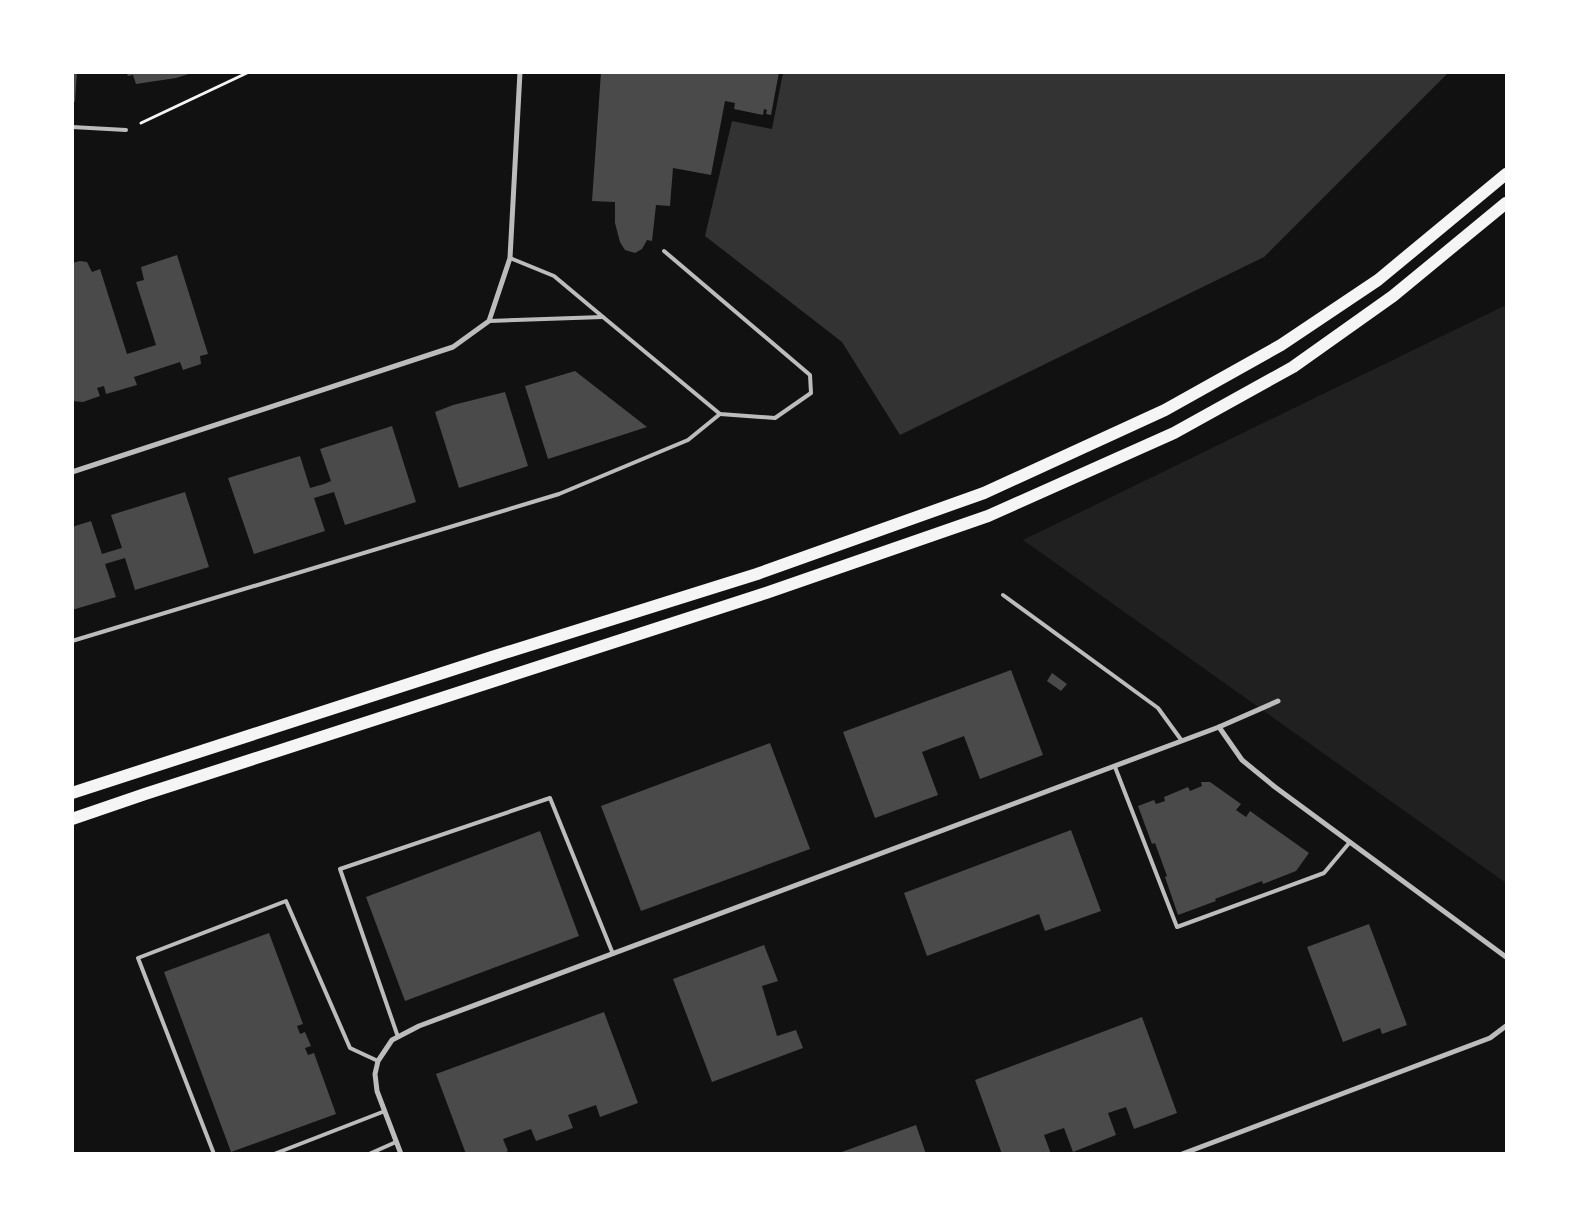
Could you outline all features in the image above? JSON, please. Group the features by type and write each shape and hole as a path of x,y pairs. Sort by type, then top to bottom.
{"main road":[{"path":"72,793 485,659 757,574 984,493 1164,410 1281,345 1378,280 1506,174"},
{"path":"72,819 766,593 988,516 1174,433 1292,366 1393,296 1506,203"}],"street":[{"path":"72,472 453,347 489,321 510,258 520,72"},
{"path":"401,1154 378,1091 375,1074 378,1061 392,1040 419,1026 1220,728 1278,702"},
{"path":"1220,728 1242,760 1275,788 1506,956"},
{"path":"1182,1154 1490,1038 1506,1026"}],"lane":[{"path":"72,127 126,130"},
{"path":"510,258 554,276 720,414 775,418 810,393 810,375 664,251"},
{"path":"489,321 603,317"},
{"path":"72,641 559,494 688,440 720,414"},
{"path":"1003,596 1158,708 1182,742"},
{"path":"1115,767 1177,927 1324,873 1350,842"},
{"path":"398,1037 340,869 550,798 613,954"},
{"path":"214,1154 138,958 286,900 350,1048 378,1061"},
{"path":"274,1154 385,1112"},
{"path":"369,1154 396,1142"}],"path":[{"path":"126,130 249,72"}],"shaded area":[{"path":"783,72 1448,73 1264,257 900,435 842,342 705,236 732,121 772,129"},
{"path":"1506,305 1506,883 1023,540"}],"building":[{"path":"72,72 77,72 75,102 72,101"},
{"path":"126,72 192,73 176,78 136,84 133,75 128,76"},
{"path":"601,72 779,72 771,115 766,114 767,110 764,109 763,115 734,109 735,103 725,101 711,175 673,168 670,206 656,205 652,241 647,240 642,249 635,253 625,250 620,242 615,223 615,202 592,201"},
{"path":"177,255 208,354 200,356 201,364 183,370 180,362 134,377 137,385 106,394 104,386 97,388 100,396 83,402 72,401 72,263 87,262 92,272 100,269 127,354 156,345 136,282 144,280 141,267"},
{"path":"575,371 647,427 548,459 525,386"},
{"path":"505,392 528,466 459,488 435,412 453,405"},
{"path":"392,426 416,502 345,525 334,492 314,498 325,531 254,554 228,478 300,456 310,488 324,484 331,481 320,449"},
{"path":"185,492 209,567 135,590 125,558 105,564 116,597 72,610 72,527 91,521 102,554 122,548 111,515"},
{"path":"1011,670 1043,755 980,779 964,736 922,752 938,795 875,818 843,732"},
{"path":"1052,673 1067,684 1061,691 1047,681"},
{"path":"770,743 810,849 641,911 601,806"},
{"path":"1201,782 1210,782 1241,804 1236,810 1246,817 1250,811 1309,853 1296,871 1263,884 1262,881 1178,915 1155,843 1152,844 1138,806 1154,800 1156,804 1165,801 1164,797 1188,787 1190,791 1202,786"},
{"path":"1071,830 1101,911 1045,931 1039,914 927,956 904,893"},
{"path":"540,831 579,936 405,1001 366,897"},
{"path":"1369,924 1407,1025 1382,1034 1380,1028 1343,1042 1307,947"},
{"path":"269,933 303,1024 297,1026 300,1034 305,1032 311,1046 305,1048 308,1055 314,1053 336,1114 231,1152 164,972"},
{"path":"764,945 778,981 762,986 777,1036 796,1030 803,1048 712,1082 673,979"},
{"path":"604,1012 638,1103 600,1117 596,1105 568,1115 573,1128 536,1141 531,1129 503,1139 508,1151 502,1154 466,1154 436,1074"},
{"path":"1142,1017 1177,1113 1134,1129 1126,1107 1108,1113 1116,1135 1073,1152 1064,1128 1044,1135 1051,1154 1002,1154 975,1080"},
{"path":"916,1125 926,1154 839,1154 839,1153"}]}
